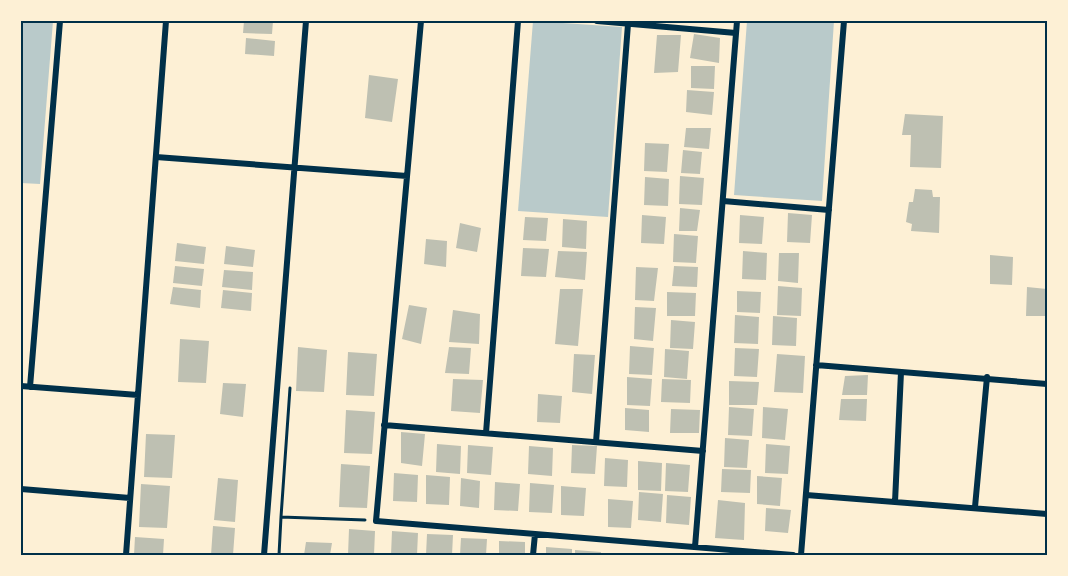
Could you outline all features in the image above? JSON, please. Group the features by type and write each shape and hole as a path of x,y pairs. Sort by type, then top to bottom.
{"street":[{"path":"30,387 60,21"},
{"path":"126,555 166,21"},
{"path":"264,555 306,21"},
{"path":"421,21 376,521 793,555"},
{"path":"486,433 518,21"},
{"path":"597,21 736,33"},
{"path":"695,547 737,21"},
{"path":"801,555 844,21"},
{"path":"596,442 628,24"},
{"path":"156,158 407,176"},
{"path":"723,201 829,210"},
{"path":"816,365 987,377 1047,384"},
{"path":"895,502 901,372"},
{"path":"975,507 987,377"},
{"path":"21,386 138,395"},
{"path":"384,425 703,451"},
{"path":"21,489 130,498"},
{"path":"806,495 1047,514"},
{"path":"533,555 535,534"}],"path":[{"path":"279,555 290,385"},
{"path":"281,517 376,521"}],"shaded area":[{"path":"21,21 53,21 40,184 21,183"},
{"path":"533,21 622,27 608,217 518,211"},
{"path":"747,21 834,21 822,201 734,195"}],"building":[{"path":"244,21 273,21 272,34 243,33"},
{"path":"694,34 720,38 719,63 690,58"},
{"path":"657,35 681,35 678,72 654,73"},
{"path":"246,38 275,41 274,56 245,54"},
{"path":"691,66 715,66 714,89 691,88"},
{"path":"369,75 398,79 392,122 365,118"},
{"path":"687,90 714,92 712,115 686,112"},
{"path":"905,114 943,116 941,168 910,167 911,135 902,135"},
{"path":"686,128 711,128 709,149 684,147"},
{"path":"645,143 669,144 667,172 644,171"},
{"path":"683,150 702,152 700,174 681,173"},
{"path":"680,176 704,178 702,205 679,204"},
{"path":"645,177 669,179 668,206 644,205"},
{"path":"915,189 932,190 933,197 940,197 939,233 911,231 912,224 906,222 909,202 913,202"},
{"path":"680,208 700,210 697,231 679,231"},
{"path":"788,213 812,215 810,243 787,242"},
{"path":"642,215 666,217 664,244 641,243"},
{"path":"740,215 764,217 762,244 739,243"},
{"path":"525,217 548,218 546,241 523,240"},
{"path":"563,219 587,221 586,249 562,247"},
{"path":"460,223 481,228 477,252 456,248"},
{"path":"674,234 698,236 696,263 673,262"},
{"path":"426,239 447,241 446,267 424,264"},
{"path":"177,243 206,247 204,264 175,261"},
{"path":"226,246 255,250 253,267 224,264"},
{"path":"523,248 549,249 546,277 521,276"},
{"path":"558,251 587,252 585,280 555,277"},
{"path":"743,251 767,253 766,280 742,279"},
{"path":"779,253 799,253 798,283 778,281"},
{"path":"990,255 1013,257 1012,285 990,284"},
{"path":"175,266 204,269 202,286 173,283"},
{"path":"674,266 698,267 697,287 672,286"},
{"path":"636,267 658,268 654,301 635,300"},
{"path":"224,270 253,272 252,290 222,287"},
{"path":"778,286 802,288 801,316 777,315"},
{"path":"173,287 201,290 200,308 170,304"},
{"path":"1027,287 1047,289 1047,316 1026,316"},
{"path":"560,289 583,289 578,346 555,344"},
{"path":"223,290 252,293 251,311 221,308"},
{"path":"737,291 761,292 760,313 737,312"},
{"path":"667,292 696,293 695,316 667,316"},
{"path":"409,305 427,308 421,344 402,339"},
{"path":"635,307 656,308 653,341 634,339"},
{"path":"453,310 480,314 479,344 449,342"},
{"path":"735,315 759,317 758,344 734,343"},
{"path":"773,316 797,318 796,346 772,345"},
{"path":"671,320 695,322 693,349 670,348"},
{"path":"180,339 209,341 206,383 178,382"},
{"path":"630,346 654,348 652,375 629,374"},
{"path":"298,347 327,350 324,392 296,391"},
{"path":"449,347 471,348 469,374 445,373"},
{"path":"735,348 759,349 757,377 734,376"},
{"path":"665,349 689,351 687,379 664,377"},
{"path":"348,352 377,354 374,396 346,395"},
{"path":"574,354 595,355 592,394 572,392"},
{"path":"777,354 805,356 803,393 774,392"},
{"path":"868,375 867,395 842,395 845,376"},
{"path":"627,377 652,379 650,406 627,405"},
{"path":"453,379 483,380 480,413 451,411"},
{"path":"662,379 691,380 690,403 661,402"},
{"path":"729,381 759,382 757,405 729,405"},
{"path":"223,383 246,384 243,417 220,414"},
{"path":"538,394 562,396 560,423 537,422"},
{"path":"841,399 867,399 866,421 839,420"},
{"path":"729,407 754,409 752,436 728,435"},
{"path":"763,407 788,409 785,440 762,438"},
{"path":"625,408 649,410 649,432 625,430"},
{"path":"671,409 700,410 699,433 670,433"},
{"path":"346,410 375,412 372,454 344,453"},
{"path":"401,432 425,434 422,466 401,463"},
{"path":"146,434 175,435 172,478 144,477"},
{"path":"725,438 749,440 747,468 724,467"},
{"path":"437,444 461,446 460,474 436,472"},
{"path":"766,444 790,446 788,474 765,473"},
{"path":"468,445 493,447 491,475 467,473"},
{"path":"572,445 597,446 595,474 571,473"},
{"path":"529,446 553,448 552,476 528,474"},
{"path":"605,458 628,460 627,487 604,486"},
{"path":"638,461 662,463 661,491 638,490"},
{"path":"666,463 690,465 688,492 665,491"},
{"path":"341,464 370,466 367,508 339,507"},
{"path":"722,469 751,470 750,493 721,492"},
{"path":"394,473 418,475 417,502 393,501"},
{"path":"426,475 450,477 449,505 426,504"},
{"path":"757,476 782,478 780,506 757,504"},
{"path":"218,478 238,480 235,522 214,520"},
{"path":"461,478 480,481 479,508 460,506"},
{"path":"495,482 520,484 518,511 494,510"},
{"path":"530,483 554,485 552,513 529,512"},
{"path":"141,484 170,486 167,528 139,527"},
{"path":"561,486 586,488 584,516 561,515"},
{"path":"639,492 663,494 661,522 638,520"},
{"path":"667,495 691,497 689,525 666,523"},
{"path":"608,499 633,501 631,528 608,527"},
{"path":"718,500 745,503 744,540 715,538"},
{"path":"766,508 791,510 788,533 765,531"},
{"path":"213,526 235,528 233,555 211,555"},
{"path":"349,529 375,531 374,555 348,555"},
{"path":"392,531 418,533 417,555 391,555"},
{"path":"427,534 453,535 452,555 426,555"},
{"path":"135,537 164,539 163,555 134,555"},
{"path":"461,538 487,539 486,555 460,555"},
{"path":"499,541 525,542 525,555 499,555"},
{"path":"306,542 332,543 330,555 304,555"},
{"path":"546,547 572,549 572,555 546,555"},
{"path":"575,550 601,552 601,555 575,555"}]}
